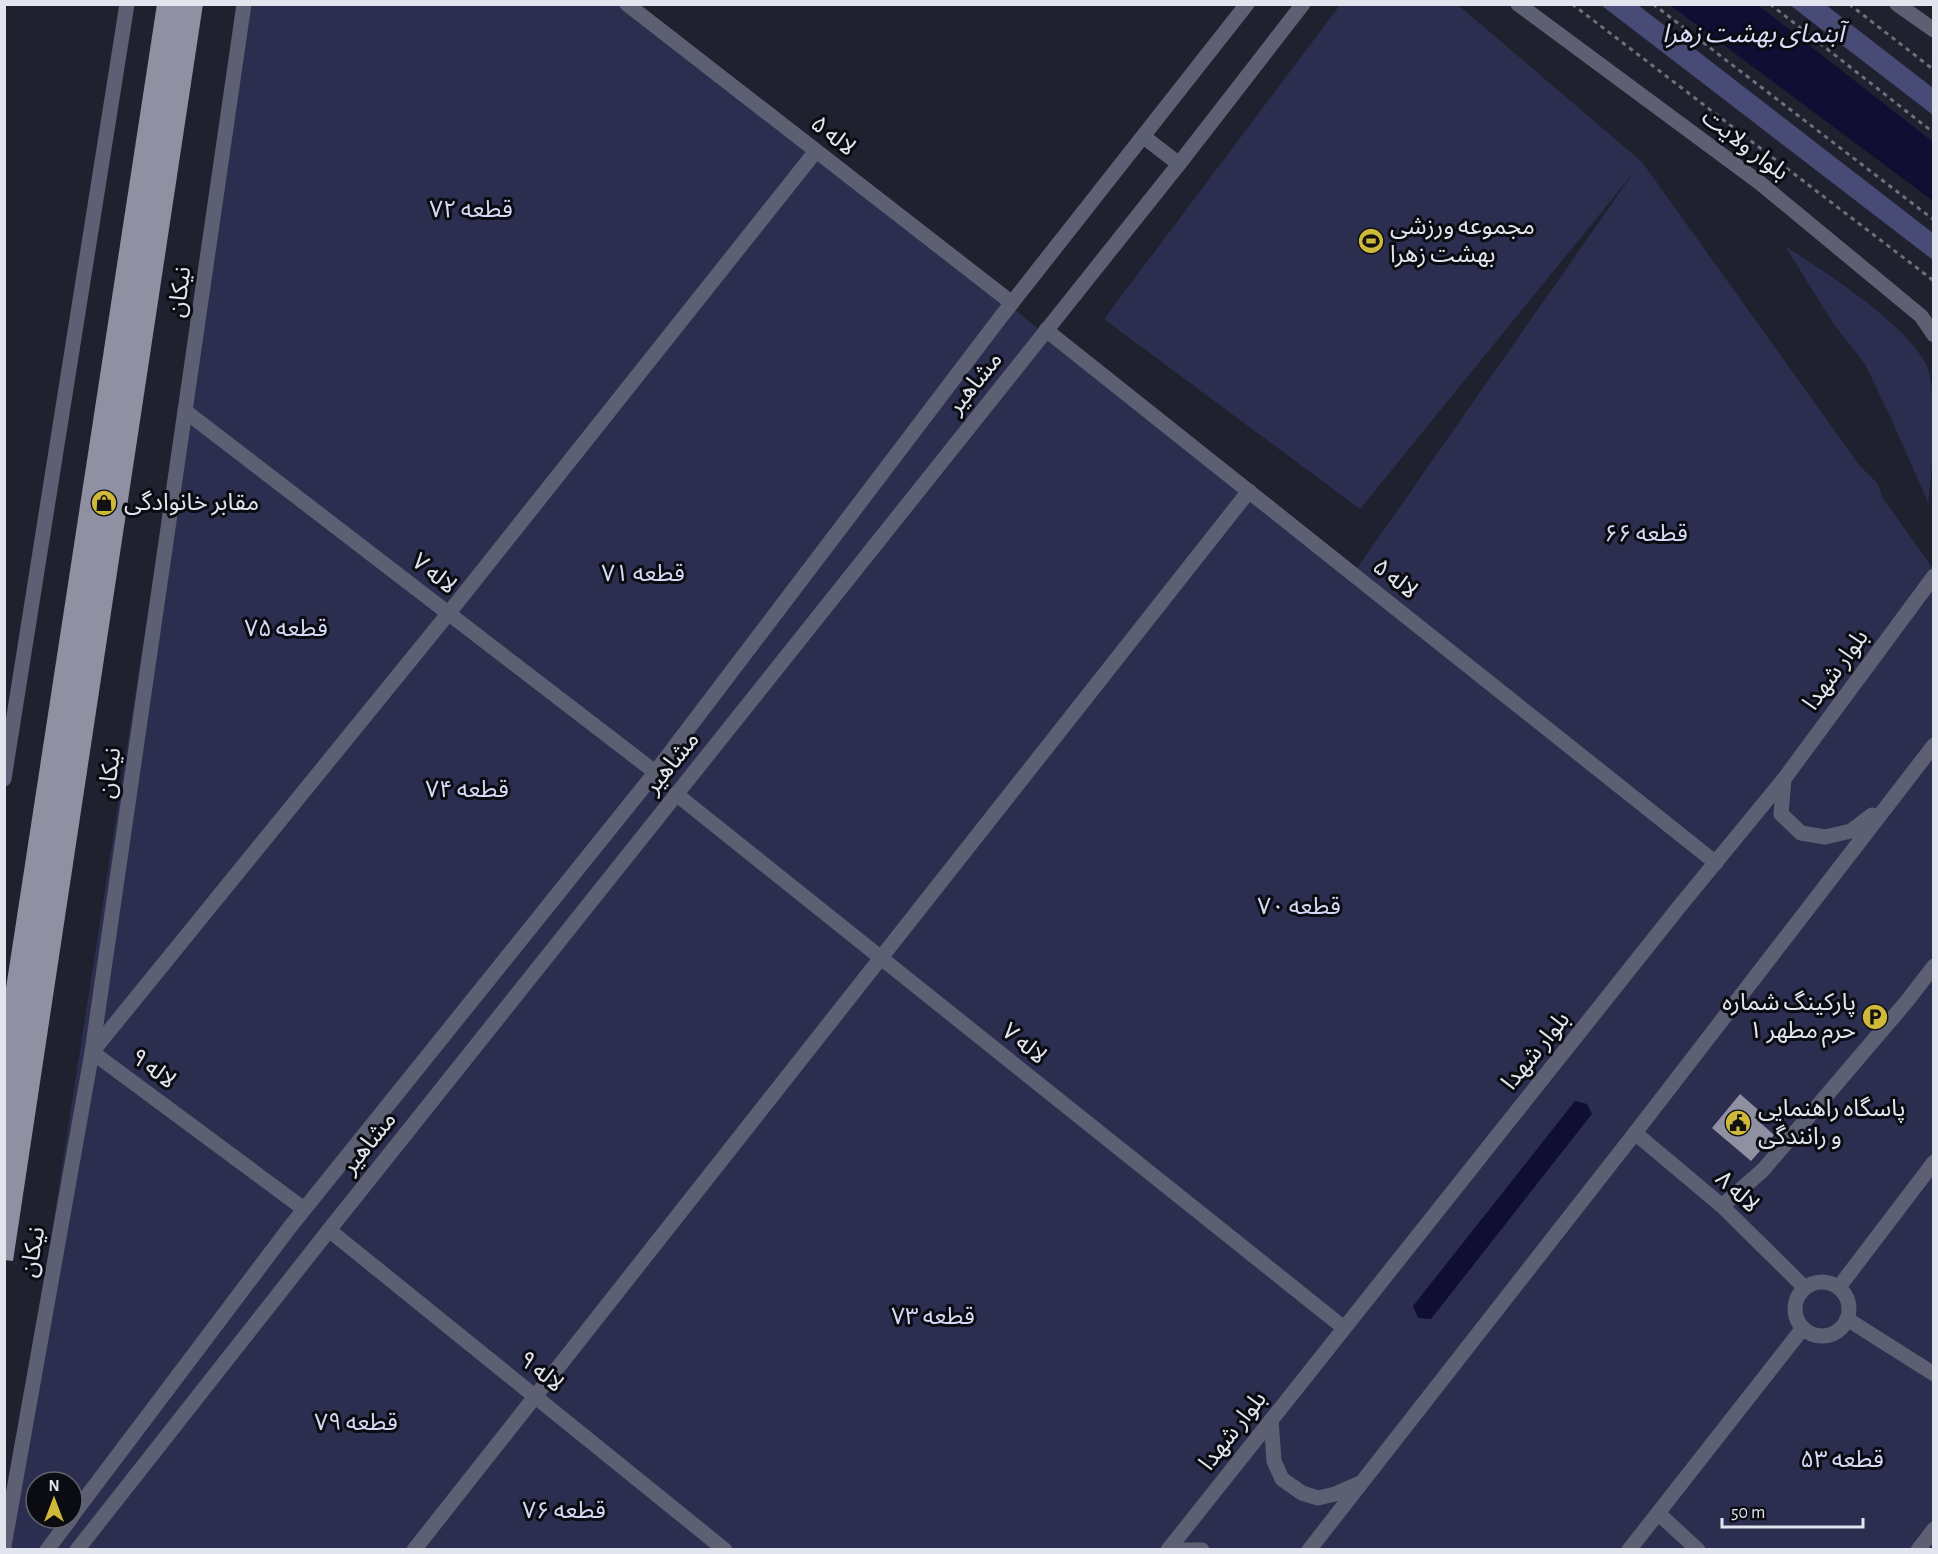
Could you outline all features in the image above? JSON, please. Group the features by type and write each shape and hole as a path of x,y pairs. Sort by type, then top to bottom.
{"street":[{"path":"4,779 127,4"},
{"name":"نیکان","path":"4,1546 92,1052 244,4"},
{"name":"لاله ۵","path":"627,4 1012,303"},
{"name":"مشاهیر","path":"84,1500 304,1209 655,772 1012,303 1247,4"},
{"name":"مشاهیر","path":"77,1550 329,1230 1179,164 1302,4"},
{"name":"بلوار ولایت","path":"1518,4 1760,183 1921,316 1934,335"},
{"path":"1897,4 1934,30"},
{"path":"1144,136 1179,164"},
{"path":"92,1052 448,614 816,152"},
{"path":"1902,300 1934,317"},
{"name":"لاله ۵","path":"1046,330 1716,863"},
{"name":"لاله ۷","path":"185,411 655,772"},
{"path":"414,1550 1249,491"},
{"name":"بلوار شهدا","path":"1168,1550 1679,907 1784,779 1934,576"},
{"path":"1310,1550 1934,745"},
{"path":"1784,779 1781,814 1801,833 1825,837 1851,831 1888,803"},
{"name":"لاله ۷","path":"676,794 1344,1328"},
{"path":"1722,1206 1763,1170 1934,966"},
{"name":"لاله ۹","path":"92,1052 304,1209"},
{"name":"لاله ۸","path":"1635,1133 1722,1206 1805,1288"},
{"path":"1839,1287 1934,1162"},
{"name":"لاله ۹","path":"329,1230 725,1550"},
{"path":"1822,1281 1839,1287 1849,1302 1847,1319 1843,1327 1827,1336 1810,1333 1803,1328 1797,1320 1796,1303 1799,1294 1813,1283 1822,1281"},
{"path":"1847,1319 1934,1374"},
{"path":"1629,1550 1803,1328"},
{"path":"1271,1420 1274,1461 1282,1479 1302,1494 1318,1498 1335,1494 1362,1482"},
{"path":"1658,1513 1698,1550"},
{"path":"1918,1550 1934,1529"},
{"name":"مشاهیر","path":"47,1550 62,1530"},
{"path":"1179,1550 1202,1550"}],"path":[{"path":"1572,4 1934,282"},
{"path":"1653,4 1934,220"},
{"path":"1770,4 1934,133"},
{"path":"1848,4 1934,70"}],"green space":[{"path":"242,5 624,5 1353,574 1634,172 1360,509 1104,319 1340,5 1458,5 1642,162 1859,465 1877,483 1883,498 1933,569 1933,1549 5,1550 5,1535"},
{"path":"1785,246 1842,284 1884,316 1917,350 1927,366 1933,414 1933,452 1928,502 1865,364 1833,323"}],"shaded area":[{"path":"1601,5 1638,5 1933,233 1933,260"},
{"path":"1790,5 1826,5 1933,88 1933,115"}],"water":[{"name":"آبنمای بهشت زهرا","path":"1670,5 1758,5 1933,142 1933,201"},
{"path":"1575,1101 1587,1104 1592,1114 1431,1319 1418,1318 1413,1306"}],"building":[{"name":"مقابر خانوادگی","path":"157,4 203,4 13,1261 4,1260 4,1001"},
{"name":"پاسگاه راهنمایی و رانندگی","path":"1740,1094 1763,1114 1754,1117 1774,1135 1751,1161 1712,1128"}],"place":[{"name":"مجموعه ورزشی بهشت زهرا","path":"1371,241"},
{"name":"مقابر خانوادگی","path":"104,503"},
{"name":"پارکینگ شماره ۱ حرم مطهر","path":"1875,1017"},
{"name":"پاسگاه راهنمایی و رانندگی","path":"1738,1123"}],"park label":[{"name":"قطعه ۷۲","path":"471,210"},
{"name":"قطعه ۶۶","path":"1646,534"},
{"name":"قطعه ۷۱","path":"643,574"},
{"name":"قطعه ۷۵","path":"286,629"},
{"name":"قطعه ۷۴","path":"467,790"},
{"name":"قطعه ۷۰","path":"1299,907"},
{"name":"قطعه ۷۳","path":"933,1317"},
{"name":"قطعه ۷۹","path":"356,1423"},
{"name":"قطعه ۵۳","path":"1842,1460"},
{"name":"قطعه ۷۶","path":"564,1511"}]}
